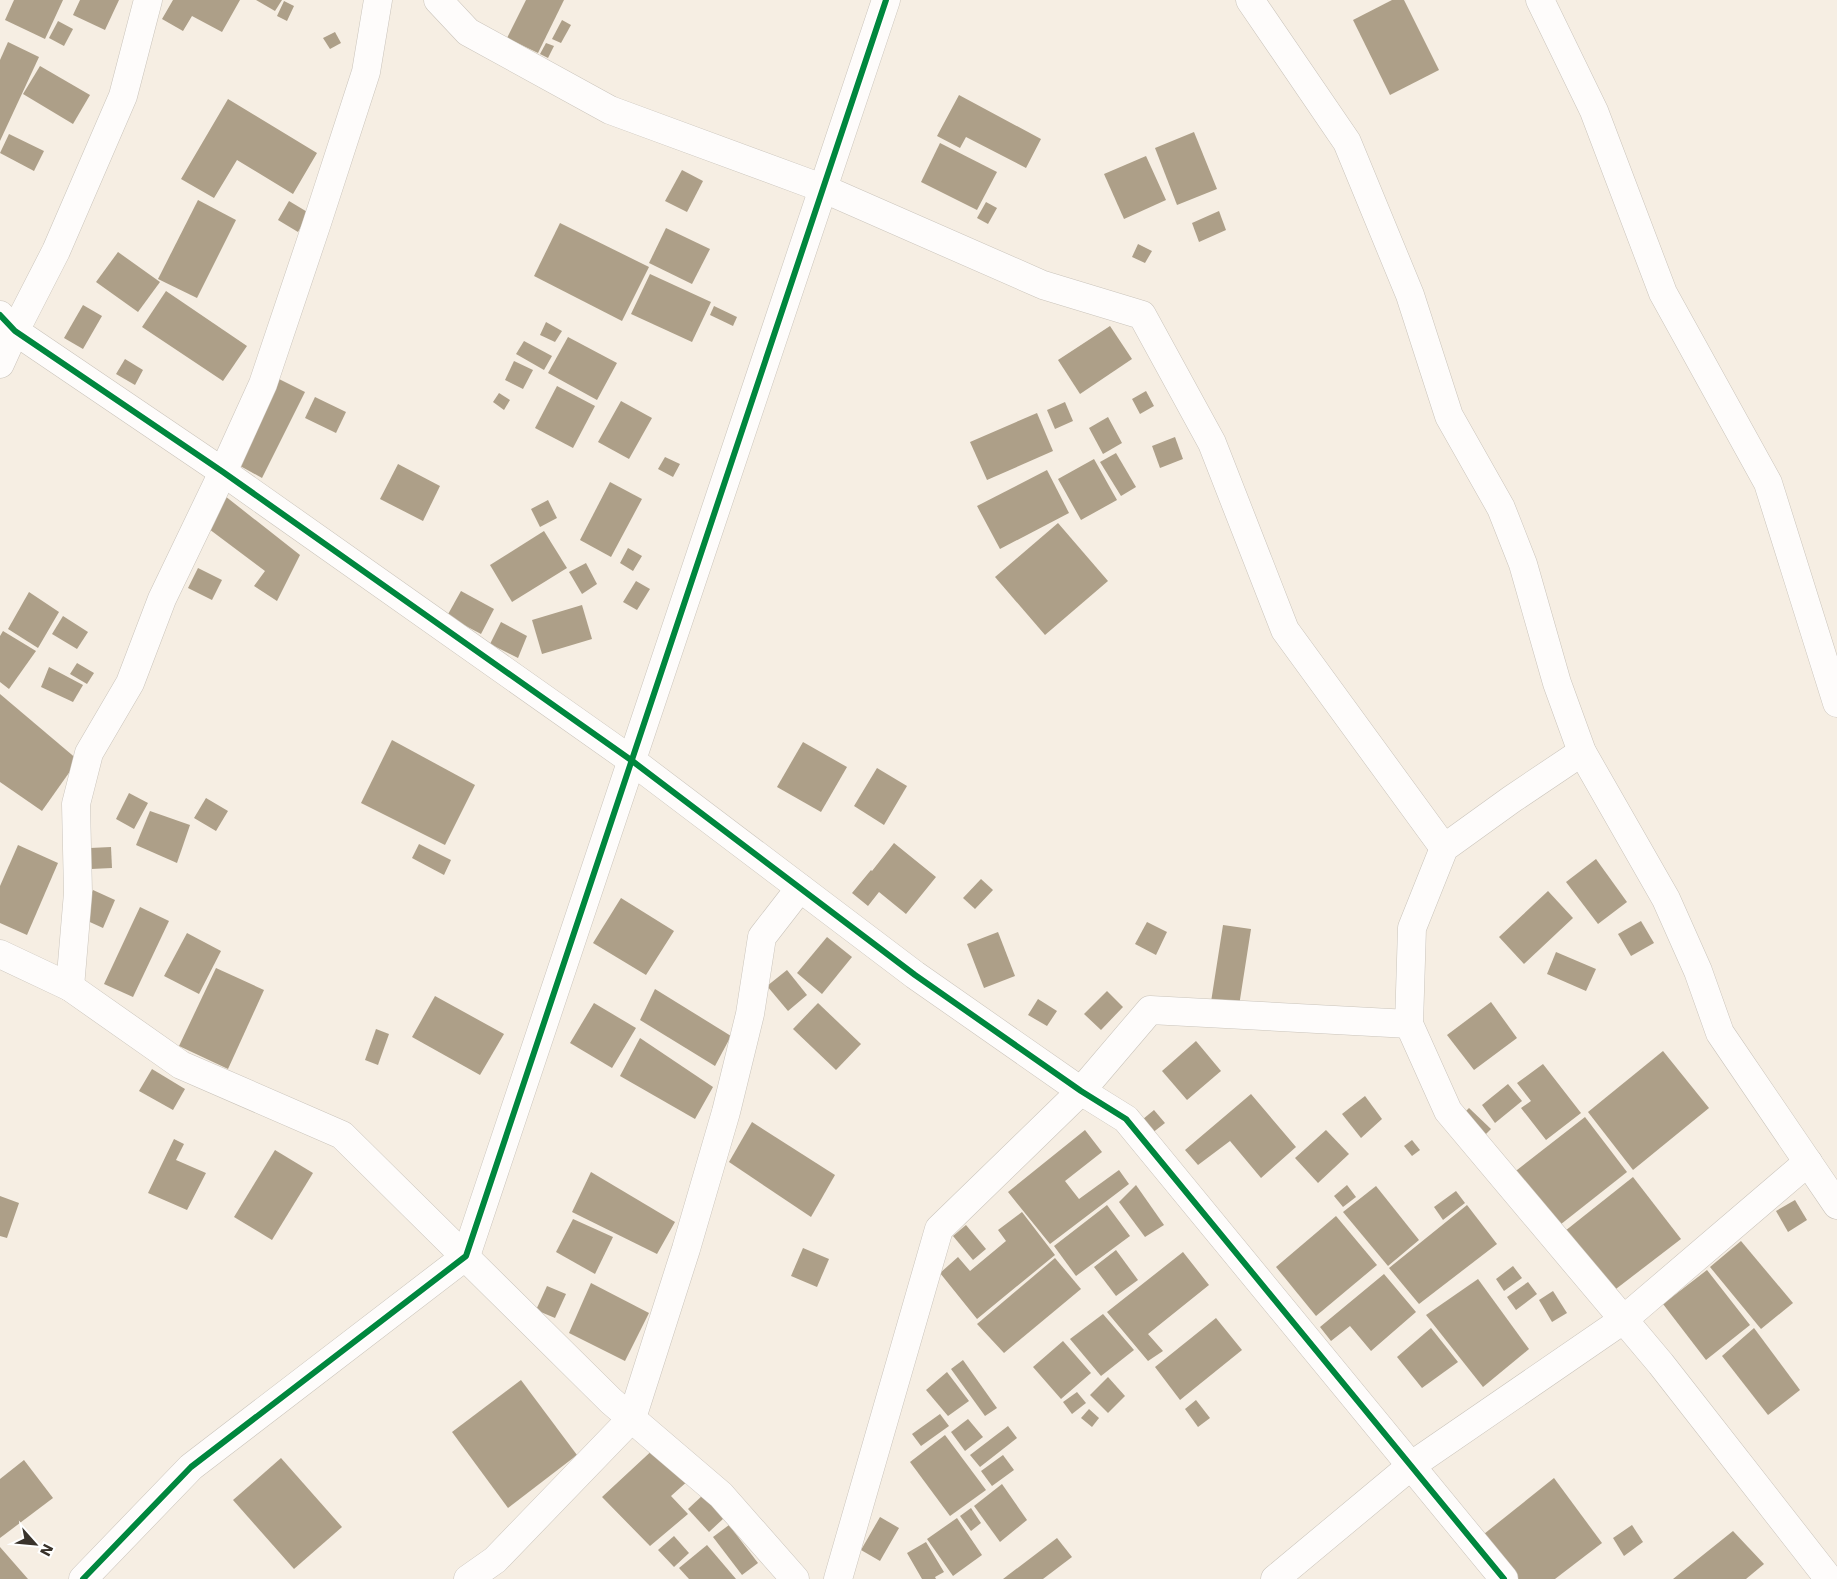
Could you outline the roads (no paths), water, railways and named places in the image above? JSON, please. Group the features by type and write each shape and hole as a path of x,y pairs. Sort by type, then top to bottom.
{"street":[{"path":"0,364 7,323 56,252 122,96 148,0"},
{"path":"70,987 78,893 76,804 89,753 130,683 162,599 263,384 366,72 378,0"},
{"path":"438,0 468,32 610,110 822,188 1043,286 1142,315 1212,443 1285,630 1444,848"},
{"path":"83,1579 191,1467 466,1256 886,0"},
{"path":"1250,0 1347,142 1410,295 1449,416 1501,508 1523,564 1557,683 1582,752 1666,899 1698,971 1720,1033 1837,1205"},
{"path":"1540,0 1594,111 1663,293 1768,483 1837,703"},
{"path":"7,323 223,472 631,760 915,975 1081,1091 1126,1119 1504,1579"},
{"path":"1582,752 1444,848 1412,928 1409,1024 1448,1111 1661,1364 1829,1579"},
{"path":"468,1579 495,1560 632,1418 686,1249 726,1112 750,1014 762,937 800,888"},
{"path":"0,954 70,987 181,1065 342,1135 611,1401 721,1494 795,1579"},
{"path":"838,1579 940,1229 1081,1091 1150,1010 1409,1024"},
{"path":"1275,1579 1412,1465 1623,1320 1808,1162"}]}
